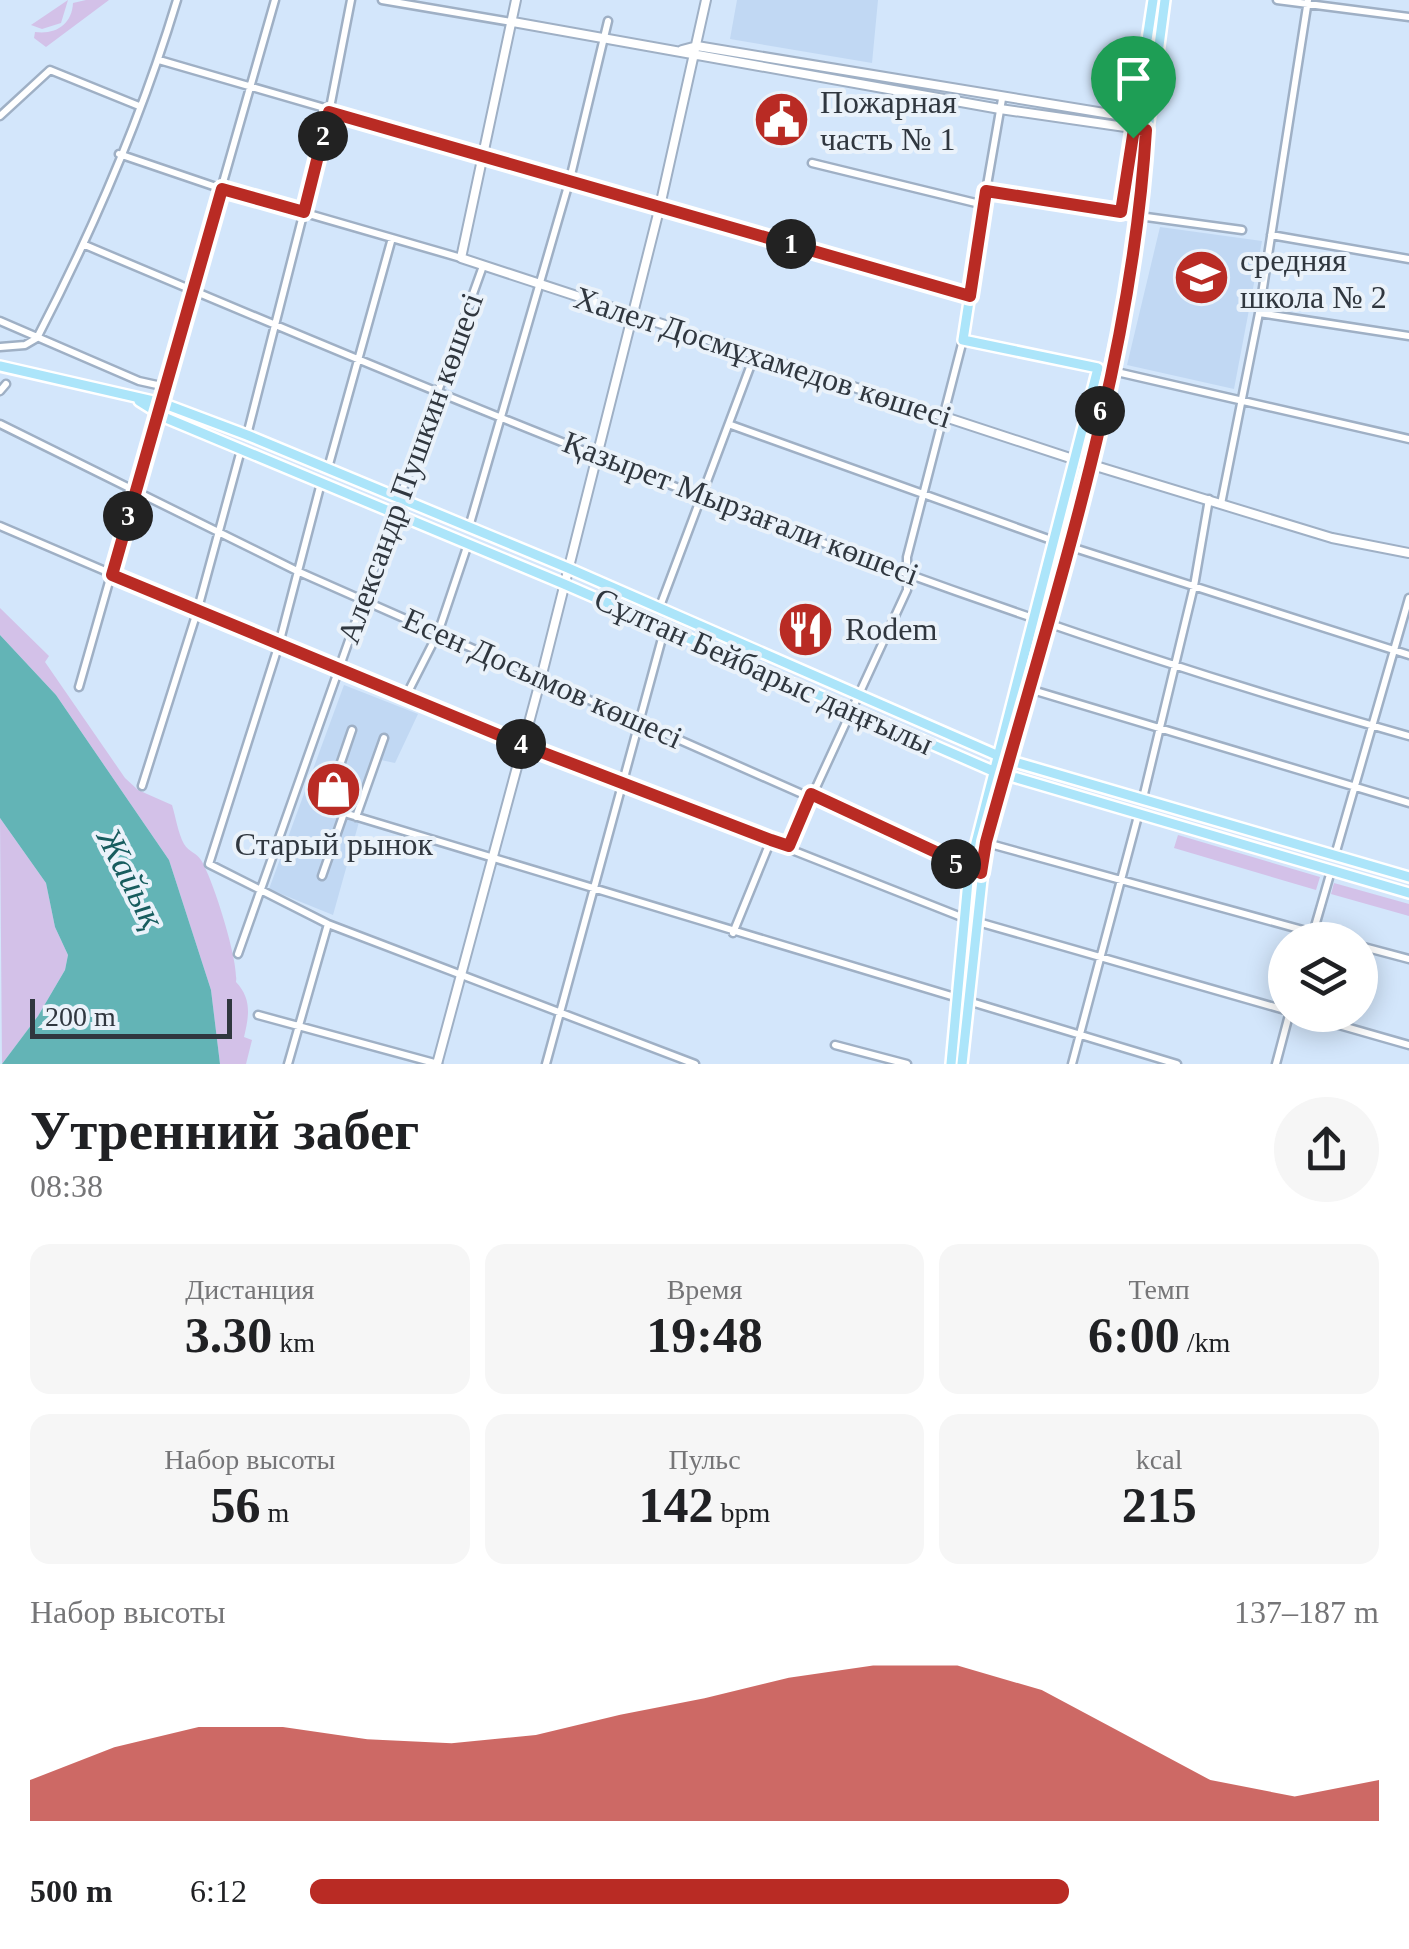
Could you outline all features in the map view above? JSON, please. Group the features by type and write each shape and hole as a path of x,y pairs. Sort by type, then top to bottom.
{"main road":[{"path":"951,1064 968,870 1004,775 1068,546 1139,216 1141,124 1153,0"},
{"path":"1121,212 1165,0"},
{"path":"1104,370 963,340 986,191 1139,216"},
{"name":"Сұлтан Бейбарыс даңғылы","path":"0,366 162,403 247,435 568,568 1008,760 1409,877"},
{"path":"962,1064 981,873 980,841 993,771 1104,370"},
{"name":"Сұлтан Бейбарыс даңғылы","path":"136,399 159,415 564,584 993,771 1409,894"},
{"path":"756,670 762,654"}],"street":[{"path":"0,347 25,345 37,338 85,245 159,60 177,0"},
{"path":"79,687 275,0"},
{"path":"247,435 329,112 351,0"},
{"path":"382,0 1141,124"},
{"name":"Александр Пушкин көшесі","path":"462,258 516,0"},
{"path":"258,1015 437,1064 541,678 660,206 706,0"},
{"path":"1277,0 1409,16"},
{"path":"1222,504 1259,314 1308,2"},
{"path":"469,526 570,179 608,20"},
{"path":"159,60 970,296"},
{"path":"0,116 50,70 139,106"},
{"path":"986,191 1001,104"},
{"name":"Халел Досмұхамедов көшесі","path":"119,154 222,189 462,258 1088,464 1332,538 1409,553"},
{"path":"812,162 984,204"},
{"path":"1139,216 1242,230"},
{"path":"1272,235 1409,259"},
{"path":"328,468 392,238"},
{"name":"Қазырет Мырзағали көшесі","path":"85,245 502,417 1035,621 1174,668 1409,736"},
{"name":"Александр Пушкин көшесі","path":"238,954 339,671 360,597 482,266"},
{"path":"1259,314 1409,336"},
{"path":"0,321 166,388"},
{"path":"789,846 907,590 907,557 963,340"},
{"path":"660,610 755,354"},
{"path":"1104,370 1409,439"},
{"name":"Есен Досымов көшесі","path":"0,424 298,571 811,794 981,873"},
{"path":"731,425 1056,542 1409,655"},
{"path":"142,786 197,612 241,450"},
{"path":"321,483 280,644 209,864 328,924 695,1064"},
{"path":"1143,798 1194,586 1209,499"},
{"path":"0,526 339,671 964,918 1268,1006"},
{"path":"406,696 438,633 468,544"},
{"path":"1336,856 1409,598"},
{"path":"546,1064 664,630"},
{"path":"1016,685 1409,803"},
{"path":"352,730 327,803 344,813 956,1001 1177,1064"},
{"path":"356,817 384,738"},
{"path":"322,876 344,813"},
{"path":"1072,1064 1138,816"},
{"path":"733,933 771,840"},
{"path":"980,841 1268,923"},
{"path":"1316,922 1331,871"},
{"path":"288,1064 328,924"},
{"path":"1378,951 1409,960"},
{"path":"1276,1064 1283,1032"},
{"path":"1366,1032 1409,1044"},
{"path":"835,1044 907,1064"}],"shaded area":[{"path":"68,0 61,23 42,29 31,25"},
{"path":"109,0 46,47 34,38 35,32 50,32 61,26 70,17 73,3"},
{"path":"737,0 878,0 872,63 730,39"},
{"name":"cредняя школа № 2","path":"1160,227 1262,241 1234,389 1127,365"},
{"path":"0,608 49,656 45,662 125,778 138,790 172,805 182,840 201,860 224,920 236,982 247,1001 244,1037 252,1040 246,1064 220,1064 211,990 169,860 56,695 0,635"},
{"name":"Старый рынок","path":"344,685 418,714 395,763 376,759 352,816 359,822 333,915 269,889"},
{"path":"0,818 46,883 55,927 68,955 65,970 38,1016 2,1064"},
{"path":"1178,835 1320,877 1316,890 1174,848"},
{"path":"1334,883 1409,904 1409,916 1331,894"}],"water":[{"name":"Жайық","path":"0,635 56,695 169,860 211,990 220,1064 2,1064 38,1016 65,970 68,955 55,927 46,883 0,818"}],"place":[{"name":"Пожарная часть № 1","path":"781,120"},
{"name":"cредняя школа № 2","path":"1201,278"},
{"name":"Rodem","path":"806,629"},
{"name":"Старый рынок","path":"334,790"}],"route":[{"path":"329,112 970,296 986,191 1121,212 1133,138 1134,129 1146,130 1139,216 1127,290 1088,464 986,842 981,873 811,794 789,846 771,840 523,745 112,575 222,189 304,212 329,112"}]}
